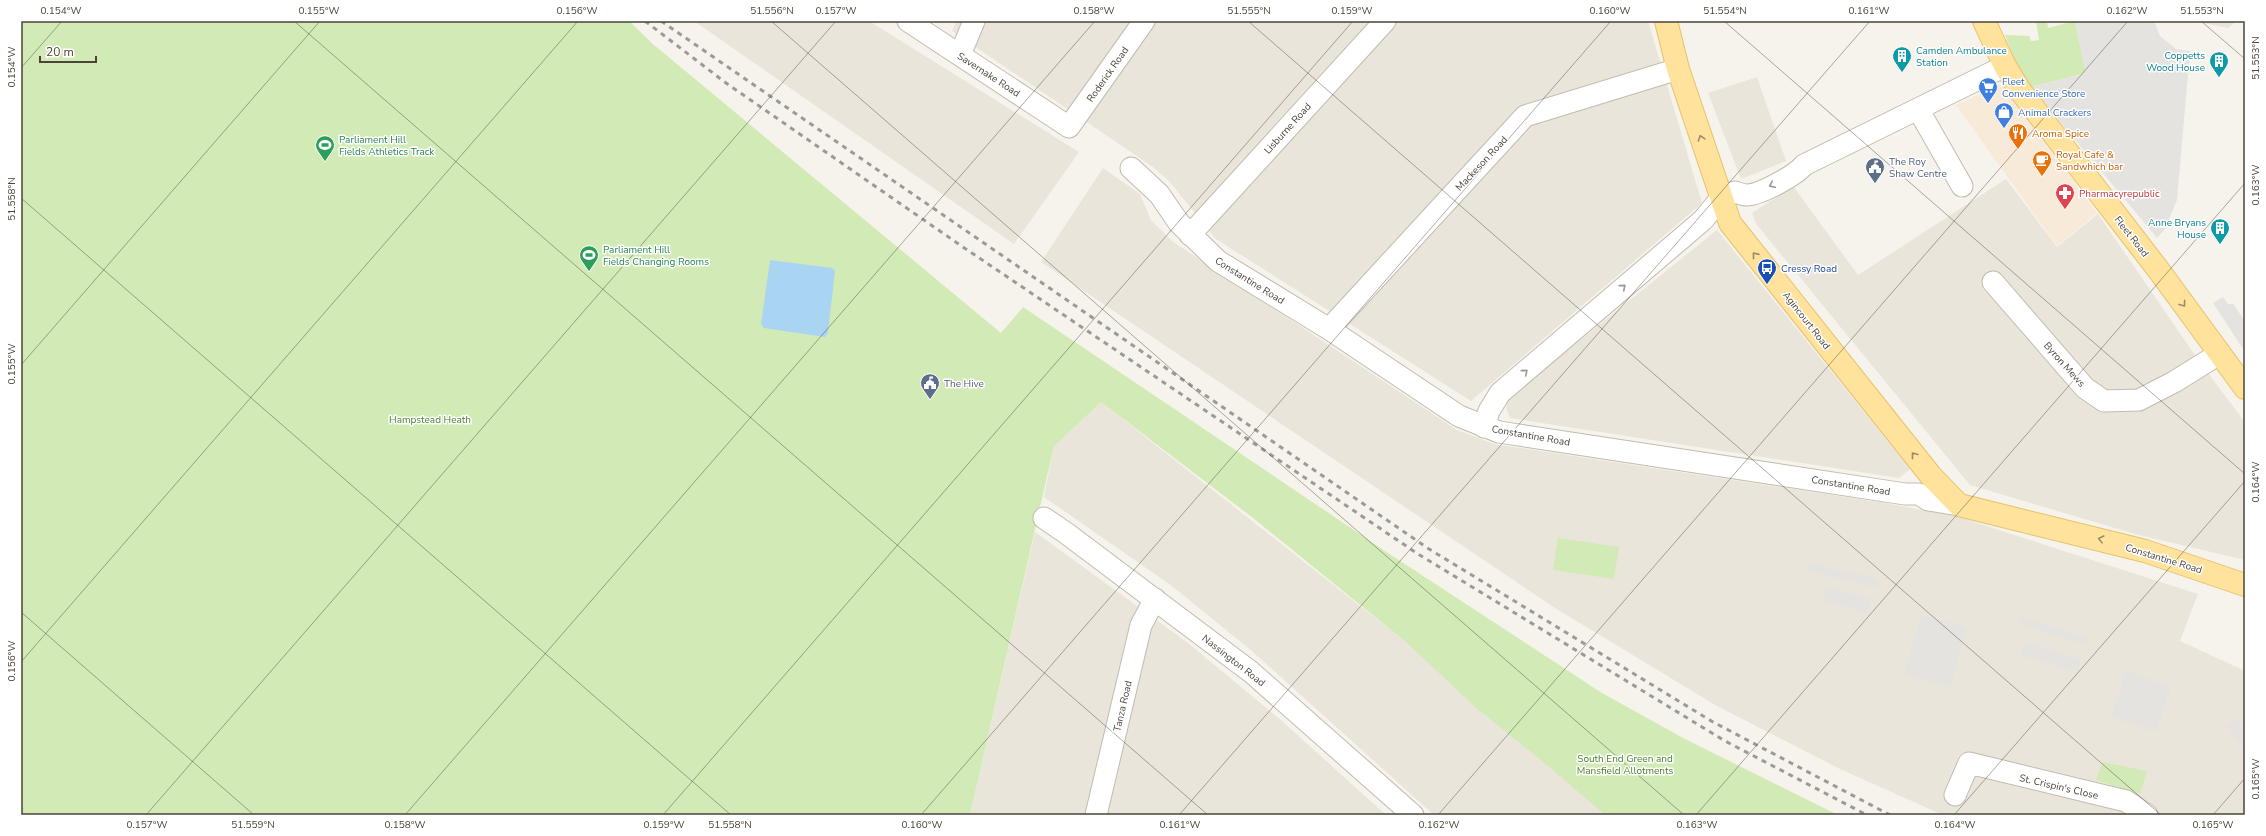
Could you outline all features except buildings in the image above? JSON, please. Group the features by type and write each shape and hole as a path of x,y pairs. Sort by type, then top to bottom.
{"main road":[{"name":"Agincourt Road","path":"1666,21 1678,69 1730,223 1931,476 1959,505"},
{"name":"Fleet Road","path":"1984,21 2005,66 2019,89 2160,272 2245,388"},
{"name":"Constantine Road","path":"1959,505 2145,550 2245,586"}],"street":[{"name":"Savernake Road","path":"908,21 1069,127"},
{"path":"960,55 974,21"},
{"name":"Roderick Road","path":"1069,127 1144,21"},
{"name":"Lisburne Road","path":"1190,235 1385,21"},
{"path":"1484,427 1491,406 1500,393 1703,220 1721,198 1735,192 1747,195 1756,193 1798,172 1804,165 2005,66"},
{"name":"Mackeson Road","path":"1329,329 1525,116 1678,69"},
{"path":"1918,109 1962,186"},
{"name":"Constantine Road","path":"1131,168 1160,194 1179,223 1218,261 1329,329 1459,416 1484,427 1499,432 1906,494 1918,494 1928,500 1959,505"},
{"name":"Byron Mews","path":"1993,282 2085,388 2104,401 2139,400 2174,382 2219,354"},
{"path":"1918,494 1921,486 1931,476"},
{"name":"Nassington Road","path":"1044,518 1155,599 1251,672 1413,815"},
{"name":"Tanza Road","path":"1096,815 1141,625 1155,599"},
{"name":"St. Crispin's Close","path":"1955,795 1969,763 2126,801 2147,815"}],"shaded area":[{"path":"694,21 869,21 1079,152 1014,244"},
{"path":"956,21 1648,21 1702,203 1471,401 1216,239 1169,181 1153,167 952,31"},
{"path":"2075,21 2154,21 2160,36 2176,49 2190,51 2177,200 2165,229 2157,238 2031,87 2086,73"},
{"path":"2193,21 2237,21 2228,28"},
{"path":"1757,77 1786,161 1741,179 1708,93"},
{"path":"2002,84 2097,213 2057,246 1956,105"},
{"path":"1103,168 1140,194 1151,220 1172,241 1457,430 1494,444 1885,503 1955,516 2198,594 2180,641 2245,671 2245,815 1943,815 1840,769 1717,706 1555,608 1041,262"},
{"path":"2006,179 2057,247 2098,214 2201,364 2245,422 2245,560 2135,534 1970,485 1757,225 1752,213 1793,186 1858,275"},
{"path":"1717,230 1910,469 1899,478 1510,418 1506,408 1508,398"},
{"path":"2223,297 2228,304 2233,304 2245,321 2245,352 2213,303"},
{"path":"1101,402 1407,643 1614,815 1434,815 1253,652 1172,586 1044,497 1054,445"},
{"path":"1035,532 1188,643 1282,721 1386,815 970,815"},
{"path":"1809,563 1878,579 1876,587 1807,571"},
{"path":"1827,587 1871,599 1868,613 1823,601"},
{"path":"1921,615 1967,628 1950,688 1904,675"},
{"path":"2021,616 2088,638 2086,645 2018,624"},
{"path":"2024,641 2081,659 2077,673 2020,655"},
{"path":"2126,670 2171,687 2156,732 2111,717"},
{"path":"2237,718 2245,728 2245,752 2226,726"}],"green space":[{"name":"Hampstead Heath","path":"21,21 629,21 654,45 1001,333 1023,307 1385,551 1602,693 1685,739 1838,815 1605,815 1553,770 1474,706 1407,643 1253,518 1101,402 1054,446 970,815 21,815"},
{"path":"2036,21 2047,21 2048,28 2075,21 2086,73 2031,87 2016,63 2005,35 2029,36 2031,41 2039,40"},
{"path":"1558,538 1619,547 1614,579 1553,570"},
{"path":"2102,762 2147,771 2140,794 2096,780"}],"water":[{"path":"770,260 832,268 835,271 828,332 825,337 764,328 761,324"}],"railway":[{"path":"645,21 726,83 960,245 1418,554 1725,741 1867,815"},
{"path":"661,21 1429,549 1713,722 1890,815"}],"place":[{"name":"Camden Ambulance Station","path":"1902,73"},
{"name":"Coppetts Wood House","path":"2219,78"},
{"name":"Fleet Convenience Store","path":"1988,104"},
{"name":"Animal Crackers","path":"2004,129"},
{"name":"Aroma Spice","path":"2018,150"},
{"name":"Parliament Hill Fields Athletics Track","path":"325,162"},
{"name":"Royal Cafe & Sandwhich bar","path":"2042,177"},
{"name":"The Roy Shaw Centre","path":"1875,184"},
{"name":"Pharmacyrepublic","path":"2065,210"},
{"name":"Anne Bryans House","path":"2220,245"},
{"name":"Parliament Hill Fields Changing Rooms","path":"589,272"},
{"name":"Cressy Road","path":"1767,285"},
{"name":"The Hive","path":"930,400"}],"park label":[{"name":"South End Green and Mansfield Allotments","path":"1625,764"}]}
